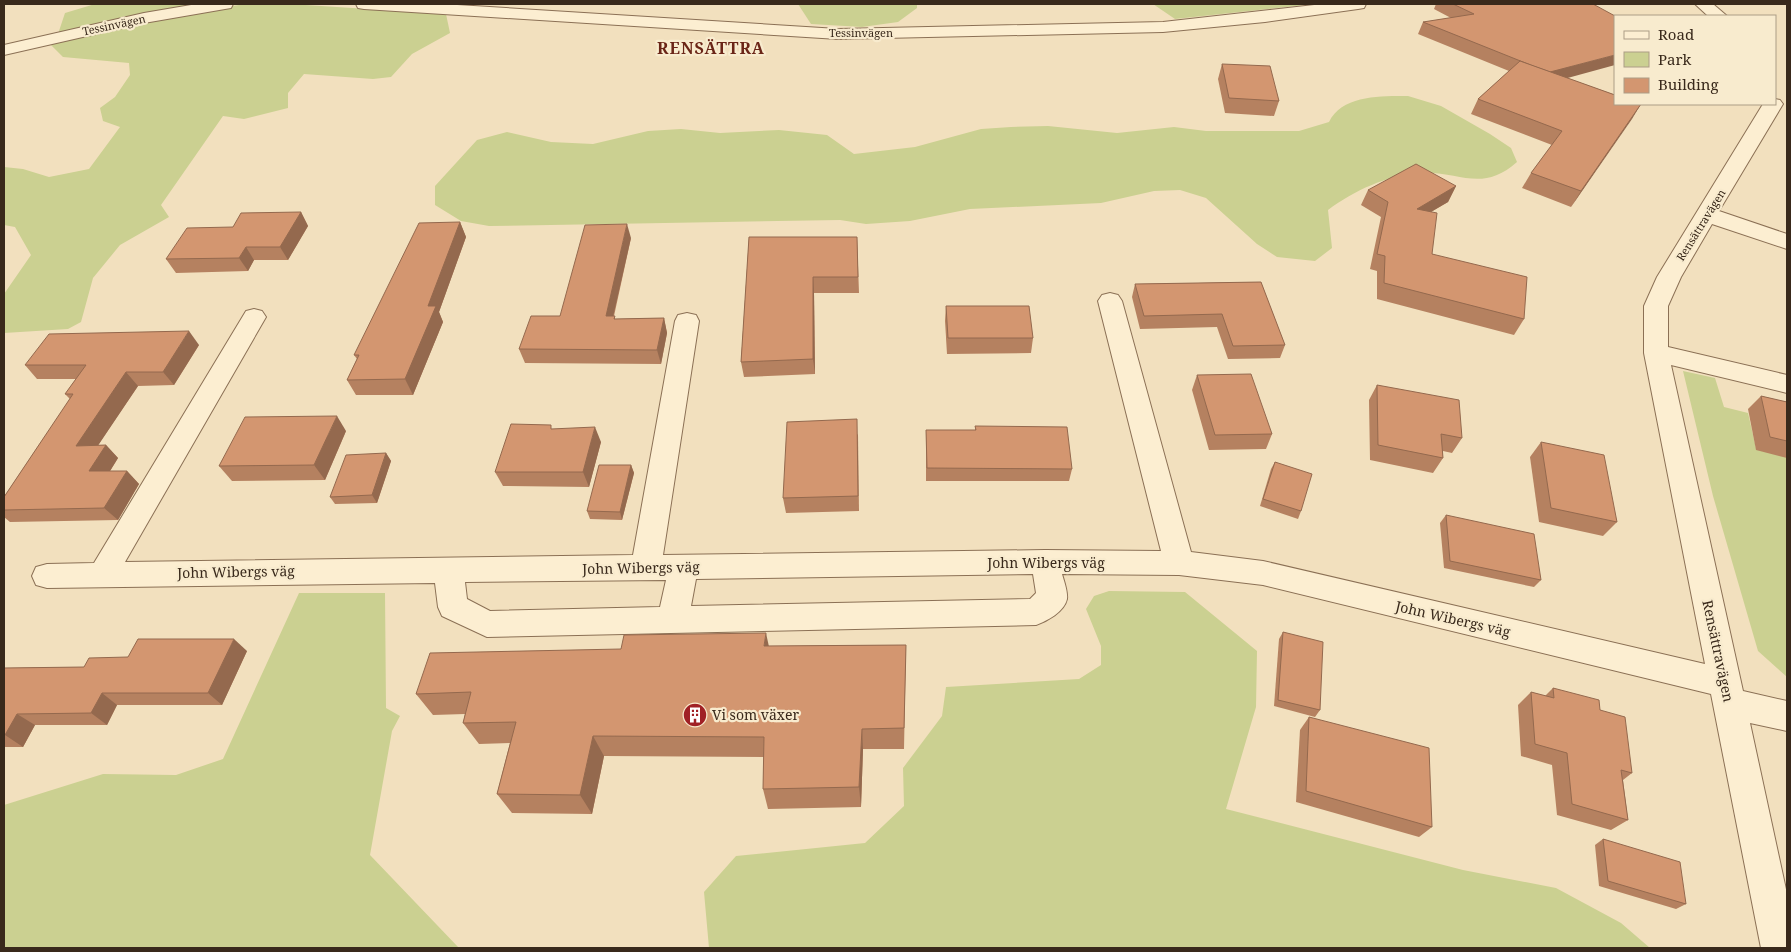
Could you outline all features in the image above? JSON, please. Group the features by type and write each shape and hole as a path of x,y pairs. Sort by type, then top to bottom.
{"street":[{"name":"Tessinvägen","path":"4,50 144,18 225,4"},
{"name":"Tessinvägen","path":"364,4 838,34 1163,27 1264,17 1358,4"},
{"path":"1704,4 1717,15"},
{"name":"Rensättravägen","path":"1771,105 1669,277 1656,306 1656,353 1780,948"},
{"path":"1708,214 1787,242"},
{"path":"1110,301 1179,563"},
{"path":"102,574 254,317"},
{"path":"646,567 687,321"},
{"path":"1656,353 1787,384"},
{"path":"448,570 453,607 487,624 1036,612 1052,598 1045,562"},
{"name":"John Wibergs väg","path":"47,576 1045,562 1179,563 1263,573 1727,693 1787,716"},
{"path":"672,620 683,567"}],"green space":[{"path":"95,4 211,4 145,15 58,34 65,13"},
{"path":"245,4 290,4 446,14 450,33 412,54 391,77 373,79 304,74 288,93 288,108 244,119 223,116 161,205 169,217 120,245 93,278 81,322 68,329 4,333 4,294 31,255 15,227 4,225 4,167 23,169 49,177 89,169 120,127 103,121 100,108 115,97 130,75 129,63 63,57 49,43 147,20"},
{"path":"798,4 917,4 917,8 898,22 862,27 811,24"},
{"path":"1153,4 1314,4 1175,19"},
{"path":"1408,96 1441,106 1490,134 1511,148 1517,162 1504,172 1481,179 1419,173 1395,177 1360,190 1328,210 1332,248 1315,261 1277,257 1257,244 1206,198 1180,190 1154,191 1101,203 970,209 910,221 866,224 840,220 489,226 461,221 435,205 435,186 477,140 507,132 551,142 593,144 648,131 681,129 720,133 779,130 827,135 854,154 915,147 981,129 1011,127 1048,126 1117,133 1174,127 1206,131 1299,131 1329,122 1335,113 1353,102 1375,97"},
{"path":"1683,371 1715,378 1724,407 1748,413 1756,448 1787,428 1787,677 1758,651 1713,496"},
{"path":"1109,591 1185,592 1257,651 1256,707 1226,809 1463,870 1556,888 1621,923 1650,948 709,948 704,892 736,856 865,843 904,806 903,768 942,716 946,687 1079,679 1101,665 1101,646 1086,609 1094,596"},
{"path":"299,593 385,593 386,708 400,716 392,731 370,855 459,948 4,948 4,805 103,774 176,775 223,759"}],"building":[{"path":"1453,4 1593,4 1614,15 1614,55 1550,72 1423,22 1474,14"},
{"path":"1520,61 1614,95 1614,105 1640,105 1581,191 1531,173 1562,131 1478,99"},
{"path":"1222,64 1270,66 1279,101 1229,98"},
{"path":"1416,164 1456,186 1417,209 1437,213 1432,254 1527,277 1524,319 1384,283 1385,256 1377,254 1388,202 1368,190"},
{"path":"301,212 280,247 246,247 239,258 166,259 187,228 233,227 241,213"},
{"path":"460,222 428,306 436,306 405,379 347,380 359,355 354,355 419,223"},
{"path":"627,224 606,316 615,316 614,319 664,318 657,350 519,349 531,316 560,316 585,225"},
{"path":"749,237 857,237 858,277 813,277 813,359 741,362"},
{"path":"1261,282 1285,345 1233,346 1222,314 1144,316 1135,284"},
{"path":"946,306 1029,306 1033,338 948,338"},
{"path":"189,331 163,372 126,372 76,446 106,445 89,471 127,471 104,508 4,510 4,497 73,394 65,394 86,365 25,365 49,334"},
{"path":"1251,374 1272,434 1215,435 1197,375"},
{"path":"1377,385 1459,400 1462,438 1441,434 1443,458 1378,445"},
{"path":"1761,396 1787,402 1787,441 1770,437"},
{"path":"337,416 314,465 219,466 245,417"},
{"path":"857,419 858,496 783,498 787,422"},
{"path":"511,424 551,425 551,429 595,427 583,472 495,472"},
{"path":"975,426 1067,427 1072,469 927,468 926,430 976,430"},
{"path":"1541,442 1604,455 1617,522 1551,508"},
{"path":"386,453 372,495 330,497 346,455"},
{"path":"1275,462 1312,474 1301,511 1263,499"},
{"path":"599,465 631,465 620,512 587,511"},
{"path":"1446,515 1534,534 1541,580 1450,561"},
{"path":"1283,632 1323,642 1320,710 1278,700"},
{"name":"Vi som växer","path":"766,633 764,646 906,645 904,728 862,729 859,787 763,789 764,737 593,736 580,795 497,794 516,722 463,723 471,692 416,694 430,653 621,649 624,635"},
{"path":"138,639 234,639 208,693 102,693 91,713 17,714 4,735 4,668 84,667 89,658 128,657"},
{"path":"1553,688 1599,700 1600,710 1625,717 1632,773 1621,770 1628,820 1572,804 1567,753 1535,744 1531,692 1554,698"},
{"path":"1309,717 1429,748 1432,827 1306,791"},
{"path":"1603,839 1680,862 1686,904 1608,881"}],"place":[{"name":"Vi som växer","path":"695,715"}],"district":[{"name":"RENSÄTTRA","path":"711,48"}]}
